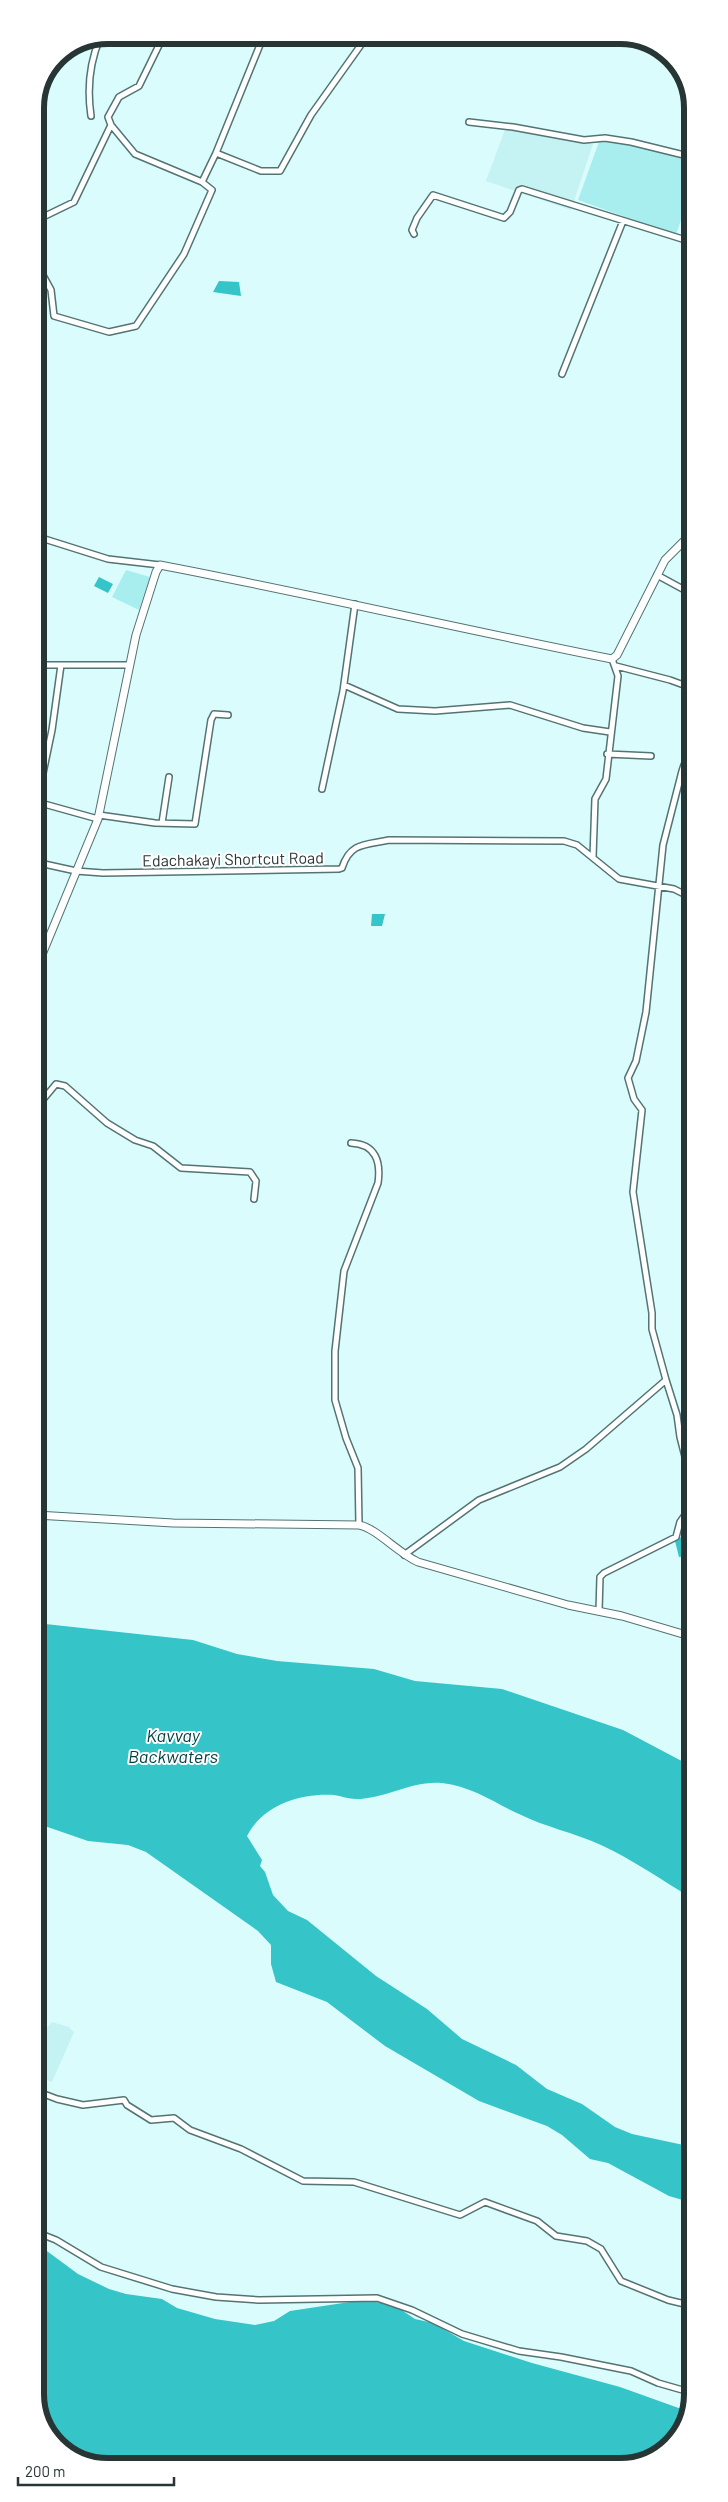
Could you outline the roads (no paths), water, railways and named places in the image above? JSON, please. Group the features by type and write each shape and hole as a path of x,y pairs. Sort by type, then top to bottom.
{"main road":[{"path":"44,949 99,817 136,635 156,572 160,565 356,604 614,663 664,560 684,540"},
{"path":"44,1515 173,1523 359,1525 373,1531 404,1555 418,1562 521,1592 684,1635"}],"street":[{"path":"44,277 51,290 54,316 109,332 136,326 184,254 212,190 202,182 135,154 111,125 108,117 119,98 139,86 160,44"},
{"path":"202,182 216,153 260,44"},
{"path":"216,153 262,171 280,171 311,115 362,44"},
{"path":"91,116 88,87 97,45"},
{"path":"469,122 513,127 584,140 605,138 684,154"},
{"path":"44,217 74,202 111,125"},
{"path":"414,234 412,230 417,218 433,195 504,218 510,212 519,190 522,189 684,240"},
{"path":"562,374 623,221"},
{"path":"44,539 108,558 160,565"},
{"path":"657,575 684,590"},
{"path":"322,789 344,685 356,604"},
{"path":"614,663 684,685"},
{"path":"593,857 594,799 604,785 618,676 614,663"},
{"path":"44,768 52,730 61,665"},
{"path":"44,666 130,665"},
{"path":"344,685 398,709 435,711 510,705 583,728 610,732"},
{"path":"44,804 99,817 195,824 211,720 214,714 228,715"},
{"path":"607,754 651,756"},
{"path":"684,765 663,844 646,1012 636,1061 628,1078 634,1099 642,1110 632,1192 652,1313 652,1329 677,1415 684,1453"},
{"path":"162,823 168,777"},
{"name":"Edachakayi Shortcut Road","path":"76,871 156,873 338,869 342,868 346,855 361,845 415,839 564,841 577,845 619,879 658,885 684,894"},
{"path":"44,864 76,871"},
{"path":"44,1098 56,1084 65,1086 107,1124 135,1140 153,1146 181,1168 250,1172 256,1181 254,1199"},
{"path":"351,1143 363,1144 372,1152 380,1170 378,1183 344,1271 335,1352 335,1400 346,1438 358,1468 359,1525"},
{"path":"404,1555 479,1500 560,1468 593,1443 666,1380"},
{"path":"680,1437 684,1437"},
{"path":"599,1611 600,1582 604,1573 676,1537 680,1522 684,1516"},
{"path":"44,2094 83,2106 124,2100 127,2105 151,2120 174,2118 190,2130 241,2149 303,2181 354,2182 460,2215 485,2202 537,2221 556,2236 587,2241 601,2249 621,2281 668,2300 684,2304"},
{"path":"44,2235 56,2240 101,2267 172,2289 216,2297 259,2300 377,2298 412,2310 462,2334 519,2351 631,2371 658,2384 684,2391"}],"water":[{"path":"219,281 239,282 241,296 213,292"},
{"path":"99,577 113,584 108,593 94,586"},
{"path":"372,914 385,914 382,926 371,926"},
{"path":"684,1535 684,1556 679,1557 675,1541"},
{"name":"Kavvay Backwaters","path":"44,1624 193,1640 237,1654 277,1661 374,1669 415,1681 502,1689 623,1730 684,1762 684,1893 601,1845 529,1819 463,1787 442,1783 420,1784 367,1798 353,1799 334,1795 321,1795 296,1799 284,1803 263,1816 247,1836 262,1860 260,1866 265,1872 273,1895 288,1911 307,1920 376,1976 427,2009 462,2039 516,2065 547,2089 582,2104 615,2127 632,2134 684,2145 684,2200 669,2196 608,2163 590,2159 562,2135 547,2126 479,2101 385,2046 327,2002 276,1982 271,1964 271,1945 258,1931 146,1852 128,1845 88,1841 44,1826"},
{"path":"44,2249 78,2274 109,2289 126,2294 162,2299 177,2308 215,2319 255,2325 274,2321 290,2311 363,2300 382,2303 400,2309 415,2319 433,2323 464,2341 532,2363 620,2387 682,2409 676,2426 662,2442 652,2450 633,2457 95,2457 72,2447 60,2436 52,2426 45,2407"}]}
